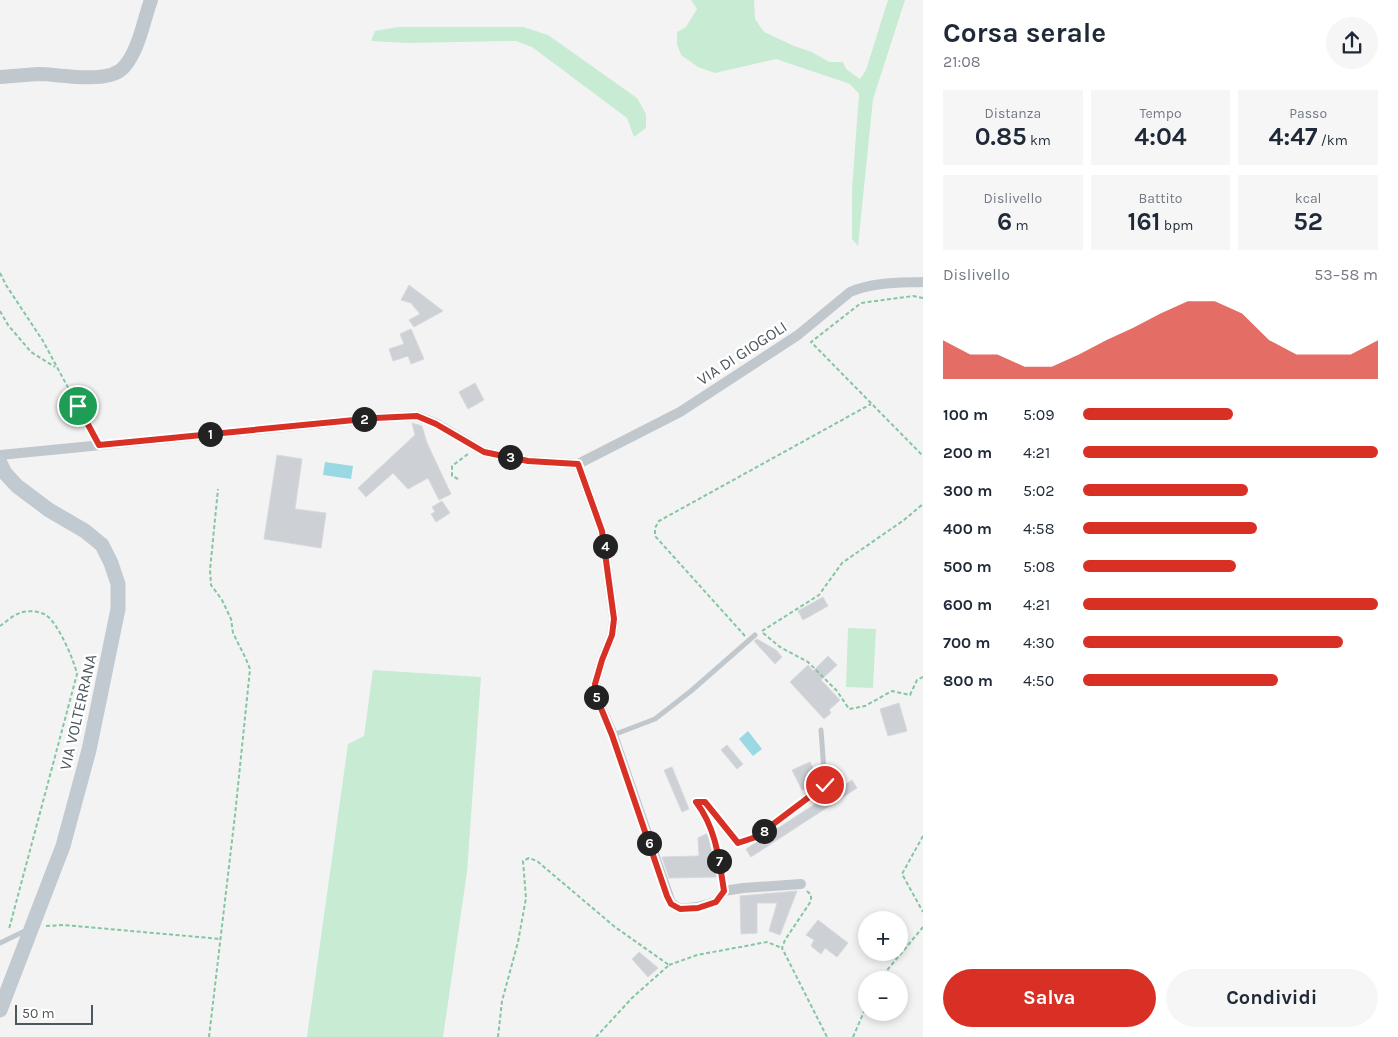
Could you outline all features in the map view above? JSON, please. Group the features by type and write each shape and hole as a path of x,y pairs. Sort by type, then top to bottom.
{"main road":[{"name":"VIA VOLTERRANA","path":"0,463 5,473 17,486 49,510 85,531 102,546 111,563 118,584 118,610 89,750 63,846 0,1010"}],"street":[{"path":"0,78 39,74 95,77 112,75 123,69 133,54 150,0"},
{"name":"VIA DI GIOGOLI","path":"578,464 680,412 798,334 850,292 884,284 923,282"},
{"path":"0,454 375,418 417,416 436,424 484,452 528,461 578,464 602,531 614,619 612,635 595,684 596,696 612,735 671,904 680,909 698,908 716,902 724,891 801,884"}],"lane":[{"path":"612,735 655,719 691,691 755,635"},
{"path":"724,891 716,846 706,816 696,802 705,802 738,843 756,837 825,785 821,730"},
{"path":"0,943 32,928"}],"path":[{"path":"0,273 43,341 99,445"},
{"path":"923,298 913,296 862,302 811,342 923,456"},
{"path":"0,311 8,326 31,352 57,368"},
{"path":"749,640 655,536 655,528 659,521 871,404"},
{"path":"458,479 452,476 452,466 468,454 473,446"},
{"path":"208,1037 221,939 250,669 233,633 231,619 222,600 211,585 210,570 218,489"},
{"path":"923,504 904,520 842,563 819,595 761,631 780,647 808,662 837,691 849,709 865,706 892,691 910,695 917,680 923,677"},
{"path":"0,626 19,613 36,611 47,616 64,641 75,664 77,674 7,940"},
{"path":"923,836 902,874 923,912"},
{"path":"498,1037 502,1001 518,942 526,898 523,861 529,858 537,861 615,927 669,965"},
{"path":"782,948 785,940 811,901 811,895 801,884"},
{"path":"32,928 64,925 221,939"},
{"path":"886,971 923,927"},
{"path":"596,1037 632,998 669,965 697,956 767,942 782,948 827,1037"},
{"path":"853,1037 860,1021"}],"green space":[{"path":"691,0 754,0 755,19 764,32 812,52 829,62 843,62 846,69 860,79 866,70 888,0 905,0 873,99 858,246 852,239 852,189 859,94 850,84 776,59 715,73 698,67 681,55 677,44 677,32 686,27 697,9"},
{"path":"398,27 523,27 548,35 637,98 646,114 646,128 634,137 627,118 532,47 516,41 407,43 371,41 375,31"},
{"path":"848,628 876,629 873,688 846,687"},
{"path":"373,670 481,677 467,872 443,1037 307,1037 348,744 364,736"}],"water":[{"path":"325,462 353,466 351,479 323,475"},
{"path":"748,731 762,749 753,756 739,739"}],"building":[{"path":"409,285 443,311 414,327 409,320 420,314 411,303 401,300"},
{"path":"411,329 424,359 411,364 408,356 393,361 389,349 404,344 400,334"},
{"path":"475,383 484,400 468,409 459,392"},
{"path":"412,423 422,426 427,443 451,494 439,500 428,478 408,489 393,473 366,497 358,488 415,435"},
{"path":"277,455 302,459 295,509 326,513 321,548 264,539"},
{"path":"442,501 450,513 436,522 431,514 435,512 432,507"},
{"path":"823,597 828,606 803,620 798,611"},
{"path":"757,639 776,650 782,657 775,664 754,641"},
{"path":"828,656 837,665 821,680 840,700 829,710 831,713 824,719 790,682 808,665 813,671"},
{"path":"899,703 907,731 888,736 880,709"},
{"path":"727,745 743,764 737,769 721,750"},
{"path":"810,762 820,783 802,790 792,770"},
{"path":"672,767 689,809 682,812 664,770"},
{"path":"852,780 857,788 751,857 746,849"},
{"path":"708,833 717,877 669,878 662,857 699,856 698,838"},
{"path":"797,891 780,935 769,931 777,903 757,903 757,933 741,934 740,896"},
{"path":"818,920 848,943 837,957 825,948 821,954 811,946 814,940 806,935"},
{"path":"639,952 658,968 648,977 632,959"}],"route":[{"path":"78,406 99,445 375,418 417,416 436,424 484,452 528,461 578,464 602,531 614,619 612,635 595,684 596,696 612,735 667,896 671,904 680,909 698,908 716,902 724,891 716,846 706,816 696,802 705,802 738,843 756,837 825,785"}]}
